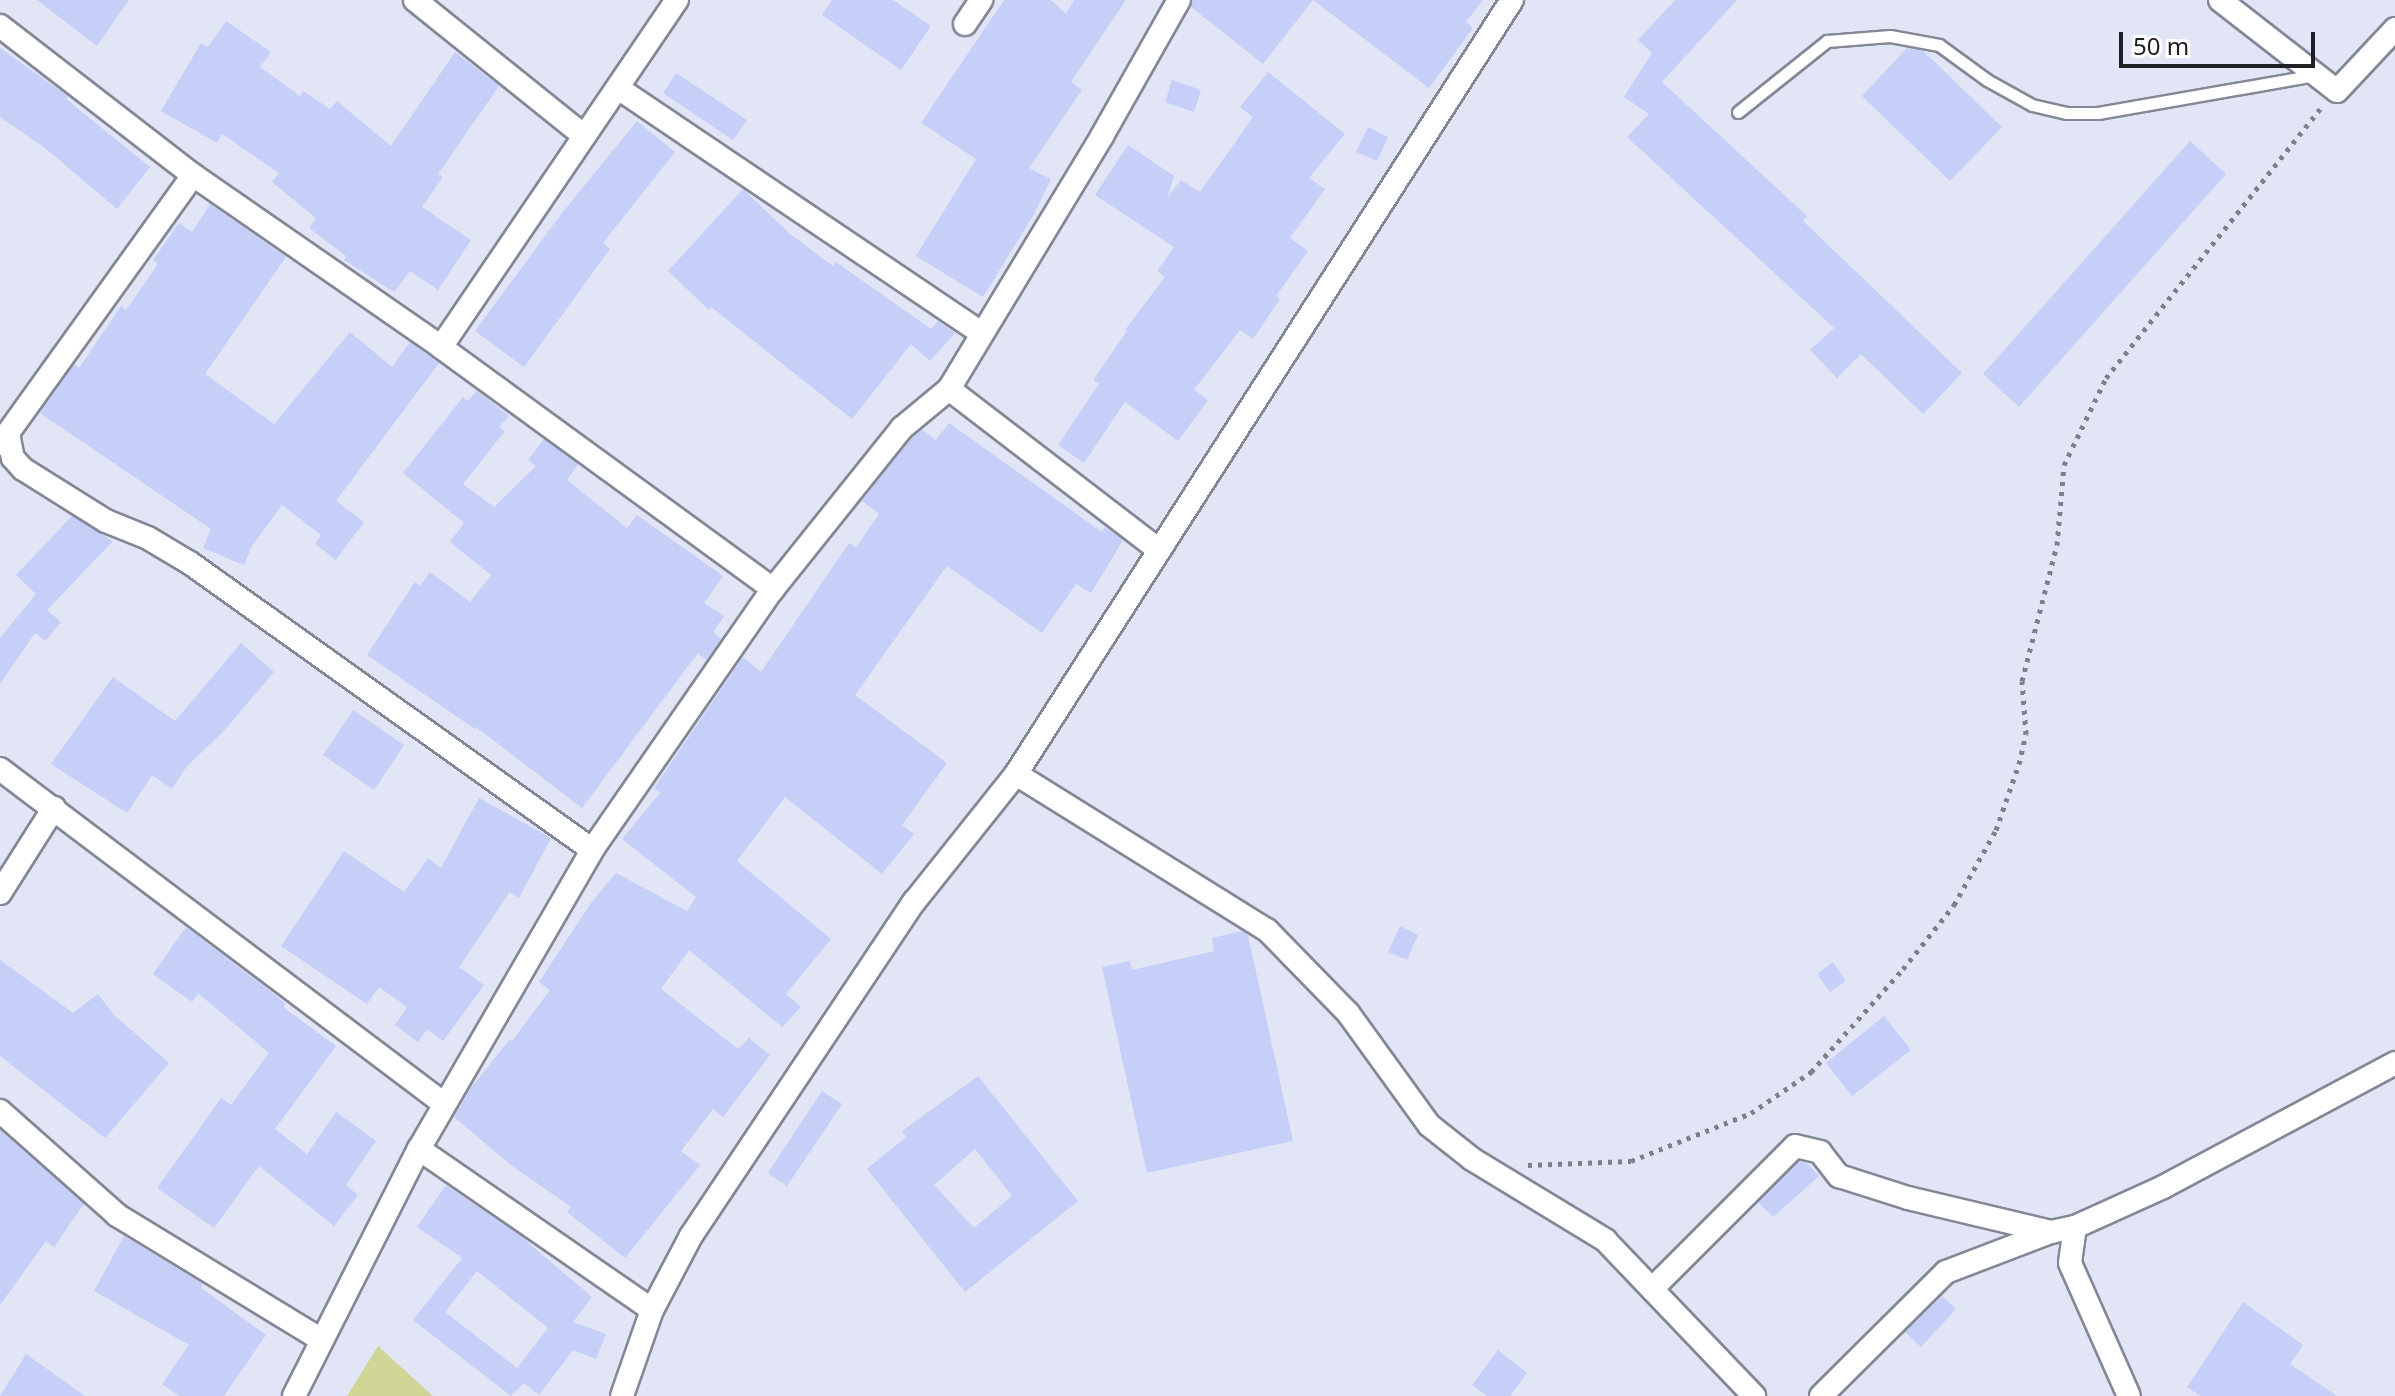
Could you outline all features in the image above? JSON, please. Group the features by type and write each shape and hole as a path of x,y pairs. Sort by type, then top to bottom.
{"street":[{"path":"415,0 584,136"},
{"path":"441,347 677,0"},
{"path":"965,24 981,0"},
{"path":"294,1396 419,1149 592,850 773,589 902,428 949,389 1102,136 1179,0"},
{"path":"622,1396 652,1310 691,1236 914,902 1016,774 1512,0"},
{"path":"2220,0 2337,91 2395,29"},
{"path":"0,26 193,175 441,347 773,589"},
{"path":"618,88 981,333"},
{"path":"193,175 4,438 13,458 23,469 106,521 148,538 190,563 592,850"},
{"path":"949,389 1159,550"},
{"path":"0,769 444,1104"},
{"path":"1016,774 1267,930 1348,1013 1429,1125 1472,1159 1605,1240 1754,1396"},
{"path":"0,893 54,808"},
{"path":"1821,1396 1946,1272 2051,1232 2075,1227 2163,1187 2395,1063"},
{"path":"0,1111 117,1215 322,1340"},
{"path":"1652,1289 1795,1146 1820,1152 1839,1176 1908,1198 2051,1232"},
{"path":"419,1149 652,1310"},
{"path":"2075,1227 2070,1263 2129,1396"}],"lane":[{"path":"1738,112 1827,41 1890,36 1939,45 2032,105 2067,113 2098,113 2316,75"}],"path":[{"path":"1517,1164 1546,1167 1631,1161 1751,1113 1811,1072 1903,969 1954,905 1996,830 2019,764 2026,734 2022,681 2057,545 2064,465 2106,378 2337,91"}],"green space":[{"path":"378,1346 433,1396 347,1396"}],"building":[{"path":"37,0 129,0 97,46"},
{"path":"832,0 893,0 931,26 901,70 822,15"},
{"path":"1004,0 1051,0 1066,14 1074,0 1126,0 1071,82 1082,90 1029,168 1051,179 1034,214 983,297 916,256 976,159 921,123"},
{"path":"1193,0 1313,0 1263,64 1191,7"},
{"path":"1313,0 1483,0 1466,22 1473,28 1429,88"},
{"path":"1675,0 1737,0 1662,82 1807,216 1803,221 1962,373 1923,414 1861,354 1837,378 1810,350 1834,328 1627,137 1649,114 1624,97 1652,53 1638,40"},
{"path":"226,21 271,52 260,67 300,96 303,91 330,109 337,101 391,146 455,52 499,86 438,174 443,177 422,207 471,240 438,290 410,271 394,292 344,260 346,256 309,228 316,218 272,182 279,173 222,134 217,143 161,111 201,43 208,47"},
{"path":"0,48 68,96 66,99 150,167 117,209 45,148 0,117"},
{"path":"1907,48 1923,51 2002,127 1950,181 1862,96"},
{"path":"1268,72 1345,134 1309,178 1325,189 1290,238 1308,251 1276,296 1280,299 1253,339 1240,330 1194,390 1208,400 1178,441 1125,402 1084,463 1058,445 1099,384 1093,380 1125,330 1165,277 1157,271 1174,247 1095,195 1128,145 1174,176 1167,198 1181,180 1200,192 1253,117 1240,107"},
{"path":"676,73 747,120 733,140 663,93"},
{"path":"1172,80 1201,90 1194,112 1165,102"},
{"path":"637,121 675,152 603,243 610,249 524,367 475,331 562,213"},
{"path":"1368,127 1388,137 1377,161 1356,152"},
{"path":"2190,141 2226,174 2019,407 1983,374"},
{"path":"743,189 789,233 833,266 836,262 931,329 938,321 955,333 930,361 911,344 852,419 711,307 709,310 668,271"},
{"path":"210,204 286,257 205,374 274,424 350,332 392,367 410,342 439,363 336,501 364,522 336,560 315,544 321,535 282,505 252,546 244,565 203,548 211,529 40,413 74,364 79,368 121,306 126,310 158,264 153,260 179,223 192,232"},
{"path":"477,391 509,416 499,427 505,431 463,484 494,507 536,466 528,460 544,439 578,464 567,480 627,528 637,515 723,576 704,603 724,616 713,632 721,639 707,660 698,653 582,808 476,727 367,655 415,582 420,586 430,572 470,602 491,575 450,542 464,523 403,473 463,397 468,401"},
{"path":"949,423 1102,532 1105,527 1123,540 1091,593 1076,584 1042,633 947,566 855,695 947,763 902,825 914,834 882,874 785,797 737,861 831,939 786,994 801,1007 782,1027 689,950 661,989 738,1049 749,1038 770,1055 723,1117 713,1109 681,1151 700,1165 625,1258 567,1212 571,1207 511,1165 454,1117 471,1088 510,1039 512,1041 550,990 539,982 591,903 616,873 687,911 696,897 622,839 660,793 654,788 743,657 761,672 849,543 856,547 879,514 862,501 871,489 912,438 922,430 936,440"},
{"path":"72,516 113,541 47,610 61,622 45,641 35,633 0,684 0,638 36,594 16,575"},
{"path":"241,643 274,672 222,733 187,766 172,789 152,775 127,813 51,764 113,677 175,721"},
{"path":"353,710 404,745 374,790 323,755"},
{"path":"479,798 551,838 519,898 510,892 459,967 484,985 443,1041 427,1029 418,1042 395,1025 407,1007 379,987 367,1004 281,946 344,851 404,892 428,858 441,868"},
{"path":"1400,926 1418,935 1407,960 1388,952"},
{"path":"186,927 336,1046 275,1129 307,1154 336,1112 376,1141 346,1185 358,1195 334,1226 259,1166 214,1228 157,1188 221,1098 231,1105 269,1053 198,993 192,1002 153,974"},
{"path":"1242,931 1248,935 1293,1141 1147,1173 1102,967 1130,961 1132,970 1214,951 1212,938"},
{"path":"0,960 73,1013 98,994 114,1015 169,1063 105,1138 0,1056"},
{"path":"1833,962 1846,981 1830,992 1817,974"},
{"path":"1884,1016 1911,1050 1852,1096 1826,1063"},
{"path":"978,1076 1078,1201 965,1292 867,1169 906,1137 902,1131","holes":["975,1149 1012,1196 974,1228 934,1185"]},
{"path":"822,1091 842,1104 787,1186 768,1173"},
{"path":"0,1130 84,1204 54,1247 46,1241 0,1305"},
{"path":"1799,1161 1807,1163 1819,1176 1773,1217 1758,1202"},
{"path":"446,1185 519,1235 592,1297 573,1322 606,1334 596,1359 573,1350 539,1395 524,1383 511,1396 413,1320 462,1258 417,1227","holes":["477,1271 548,1328 517,1368 445,1312"]},
{"path":"124,1236 203,1284 201,1288 266,1335 224,1396 179,1396 162,1384 189,1345 94,1291"},
{"path":"1942,1296 1956,1309 1921,1347 1905,1332"},
{"path":"2243,1302 2303,1345 2290,1364 2337,1396 2200,1396 2187,1387"},
{"path":"1498,1350 1527,1373 1510,1396 1487,1396 1472,1385"},
{"path":"26,1354 85,1396 0,1396"}]}
